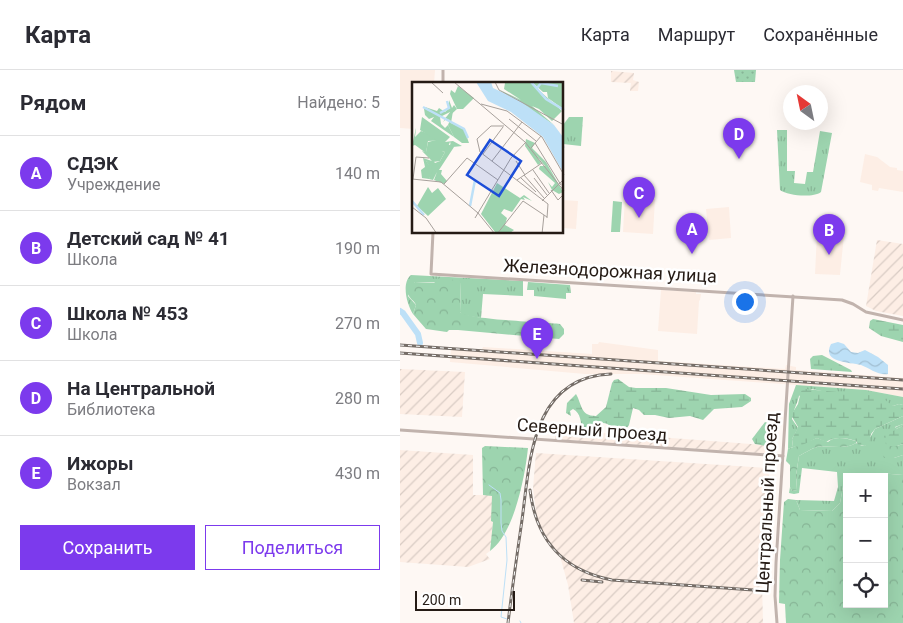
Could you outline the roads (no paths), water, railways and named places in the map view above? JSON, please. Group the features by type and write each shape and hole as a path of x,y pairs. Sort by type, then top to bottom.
{"street":[{"name":"Железнодорожная улица","path":"434,234 431,274 842,300 866,312 903,320"},
{"name":"Центральный проезд","path":"777,623 775,596 776,563 793,296"},
{"name":"Северный проезд","path":"400,430 783,456"}],"water":[{"path":"838,342 844,344 851,352 858,353 865,350 878,357 888,365 888,374 881,374 861,365 833,358 829,350 831,344"}],"waterway":[{"path":"400,311 418,334 420,343"},
{"path":"489,485 500,493 502,531 506,537 507,560 501,617 507,619"}],"railway":[{"path":"400,345 903,380"},
{"path":"400,353 903,389"},
{"path":"508,623 528,473 540,426 550,406 564,390 585,379 611,374"},
{"path":"530,490 533,508 545,538 554,550 579,569 612,580 753,590"},
{"path":"582,580 602,582"}],"place":[{"name":"На Центральной","path":"739,159"},
{"name":"Школа № 453","path":"639,218"},
{"name":"СДЭК","path":"692,254"},
{"name":"Детский сад № 41","path":"829,255"},
{"name":"Ижоры","path":"537,359"}]}
